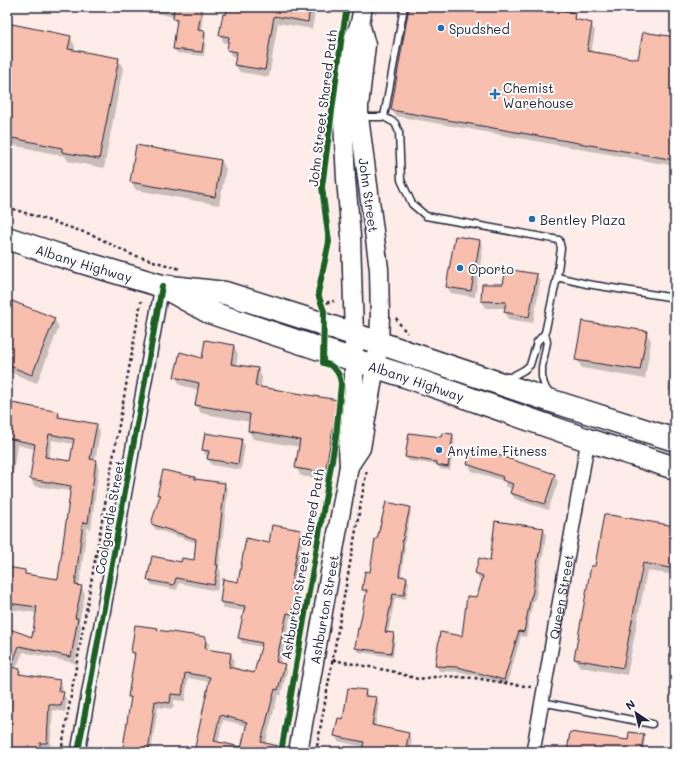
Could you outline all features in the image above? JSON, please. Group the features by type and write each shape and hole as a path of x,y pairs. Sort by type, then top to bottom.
{"highway":[{"name":"Albany Highway","path":"7,238 162,286 225,293 321,312 354,335 675,440"},
{"name":"Albany Highway","path":"162,286 209,312 405,376 588,440 675,468"}],"main road":[{"name":"John Street","path":"354,360 351,237 346,179 351,118 351,47 361,15"},
{"name":"John Street","path":"351,118 379,269 380,317 376,367"},
{"name":"Ashburton Street","path":"298,752 349,466 348,448 354,387 354,360"},
{"name":"Ashburton Street","path":"349,466 360,448 376,367"}],"street":[{"name":"Coolgardie Street","path":"78,752 162,286"},
{"name":"Queen Street","path":"533,752 588,440"}],"lane":[{"path":"384,117 404,7"},
{"path":"351,118 367,116 384,117 395,123 399,132 401,180 412,204 426,216 559,240 561,248 557,277 545,333 547,342 542,367 544,384 552,401"},
{"path":"557,277 587,284 675,298"},
{"path":"490,380 511,376 524,370 530,365 537,342 545,333"},
{"path":"542,702 652,724"}],"path":[{"path":"7,206 93,235 130,254 182,270"},
{"path":"319,297 321,312"},
{"path":"61,752 141,301"},
{"path":"321,312 329,302 334,301"},
{"path":"316,752 367,467"},
{"path":"333,660 391,671 418,679 442,676 461,677 544,689"}],"building":[{"path":"174,7 202,7 198,30 205,31 202,52 173,49 177,20 173,19"},
{"path":"227,7 310,7 308,22 274,16 265,70 234,65 237,52 227,50 229,37 219,35 223,14 226,15"},
{"path":"409,7 560,7 560,10 575,13 574,19 592,23 587,51 638,59 643,32 675,37 675,160 391,110"},
{"path":"7,23 71,36 68,49 119,58 99,159 62,152 62,148 7,137"},
{"path":"136,145 221,160 215,197 130,182"},
{"path":"455,236 480,240 471,291 446,287"},
{"path":"506,269 537,274 529,317 504,312 506,302 481,301 482,284 503,284"},
{"path":"7,299 55,318 32,375 7,365"},
{"path":"582,321 647,331 640,370 575,360"},
{"path":"205,340 234,345 231,364 258,368 255,386 338,400 325,473 295,468 300,440 248,431 250,414 195,405 199,383 174,377 180,352 202,358"},
{"path":"7,402 59,412 58,417 97,424 90,459 96,460 88,523 83,522 75,585 82,586 75,618 78,618 71,657 19,646 11,667 20,669 19,674 60,680 58,691 64,692 61,706 49,704 47,743 40,743 40,752 7,752 7,628 32,637 37,607 7,603 7,567 25,570 25,574 58,579 71,486 30,479 35,444 7,438","holes":["49,434 74,439 70,461 45,457"]},
{"path":"205,433 242,439 238,464 207,459 209,451 202,450"},
{"path":"409,433 441,437 442,433 453,434 448,467 437,465 437,462 405,457"},
{"path":"473,447 555,474 545,504 510,493 513,484 502,480 503,477 467,464"},
{"path":"163,470 195,477 195,479 225,483 216,565 218,565 214,585 176,578 174,585 147,580 152,556 181,562 182,558 194,560 196,539 151,524 160,495 157,495"},
{"path":"386,502 410,507 402,542 399,576 407,577 404,595 393,594 385,632 394,633 391,653 355,648 367,590 362,590 365,571 370,572 375,539 377,539"},
{"path":"604,514 675,526 675,569 643,563 623,668 574,659 591,566 595,566"},
{"path":"495,521 544,528 524,632 519,631 504,680 458,667 435,666 440,632 462,636 467,596 477,597 483,576 475,573 479,558 490,561"},
{"path":"272,525 301,530 290,590 296,591 292,614 287,613 276,662 285,664 278,690 275,689 261,742 283,747 283,752 194,752 210,677 185,673 182,695 171,694 170,703 155,701 148,751 123,747 131,697 128,697 135,653 131,652 135,625 158,628 157,630 206,637 205,649 231,653 229,667 254,673 262,643 238,638 245,606 220,602 223,579 238,582 246,538 269,543","holes":["220,715 247,722 241,749 241,747 214,741"]},
{"path":"348,688 366,690 365,696 377,697 372,725 409,733 405,752 383,748 382,752 362,751 364,742 334,736 338,718 343,719"},
{"path":"570,732 628,740 629,732 644,734 641,752 567,752"}],"cycle path":[{"name":"John Street Shared Path","path":"281,752 336,437 341,384 336,370 323,363 324,311 318,293 329,242 322,187 347,7"},
{"path":"78,752 162,286"}],"place":[{"name":"Spudshed","path":"441,28"},
{"name":"Chemist Warehouse","path":"495,94"},
{"name":"Bentley Plaza","path":"532,219"},
{"name":"Oporto","path":"460,268"},
{"name":"Anytime Fitness","path":"439,450"}]}
